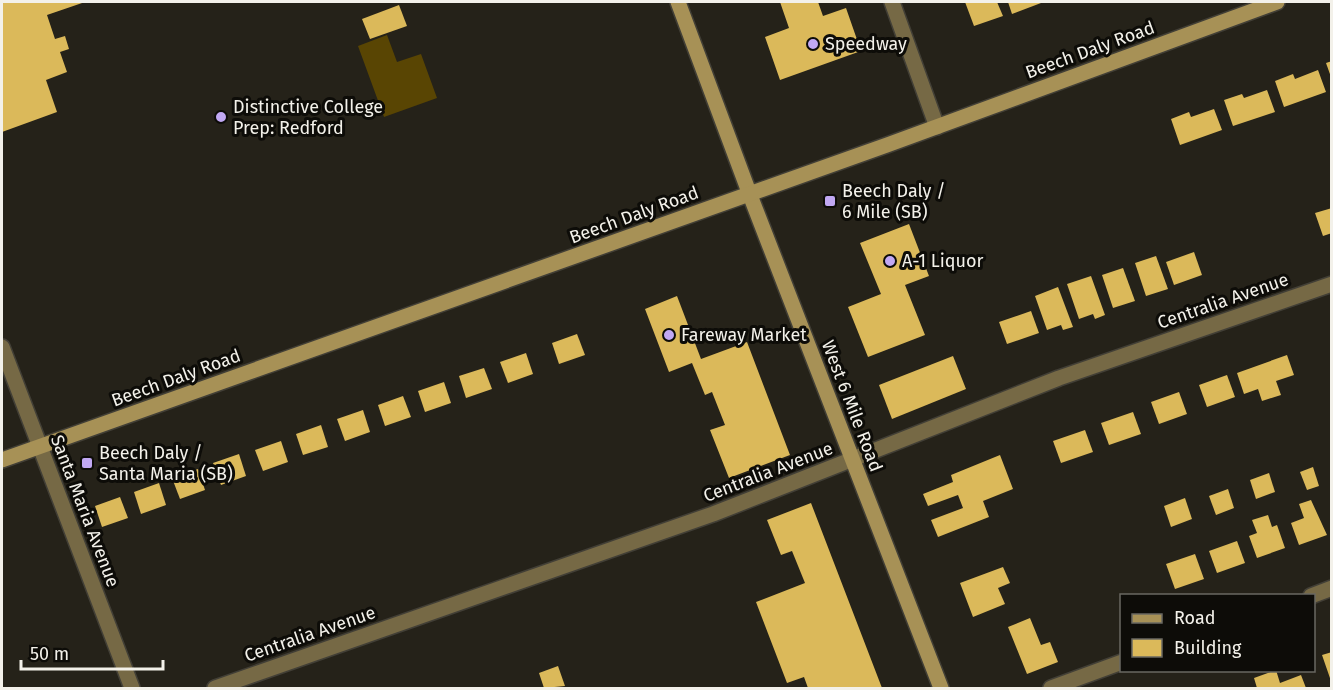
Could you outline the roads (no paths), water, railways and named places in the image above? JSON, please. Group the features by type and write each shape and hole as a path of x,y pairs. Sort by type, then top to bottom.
{"main road":[{"name":"West 6 Mile Road","path":"678,2 750,195 941,688"},
{"name":"Beech Daly Road","path":"2,460 750,195 1277,2"}],"street":[{"path":"892,2 937,127"},
{"name":"Centralia Avenue","path":"215,688 713,514 1059,378 1332,284"},
{"name":"Santa Maria Avenue","path":"2,347 132,688"},
{"path":"1315,594 1332,588"},
{"path":"1051,688 1120,663"}],"place":[{"name":"Speedway","path":"813,44"},
{"name":"Distinctive College Prep: Redford","path":"221,117"},
{"name":"Beech Daly / 6 Mile (SB)","path":"830,201"},
{"name":"A-1 Liquor","path":"890,261"},
{"name":"Fareway Market","path":"669,335"},
{"name":"Beech Daly / Santa Maria (SB)","path":"87,463"}]}
